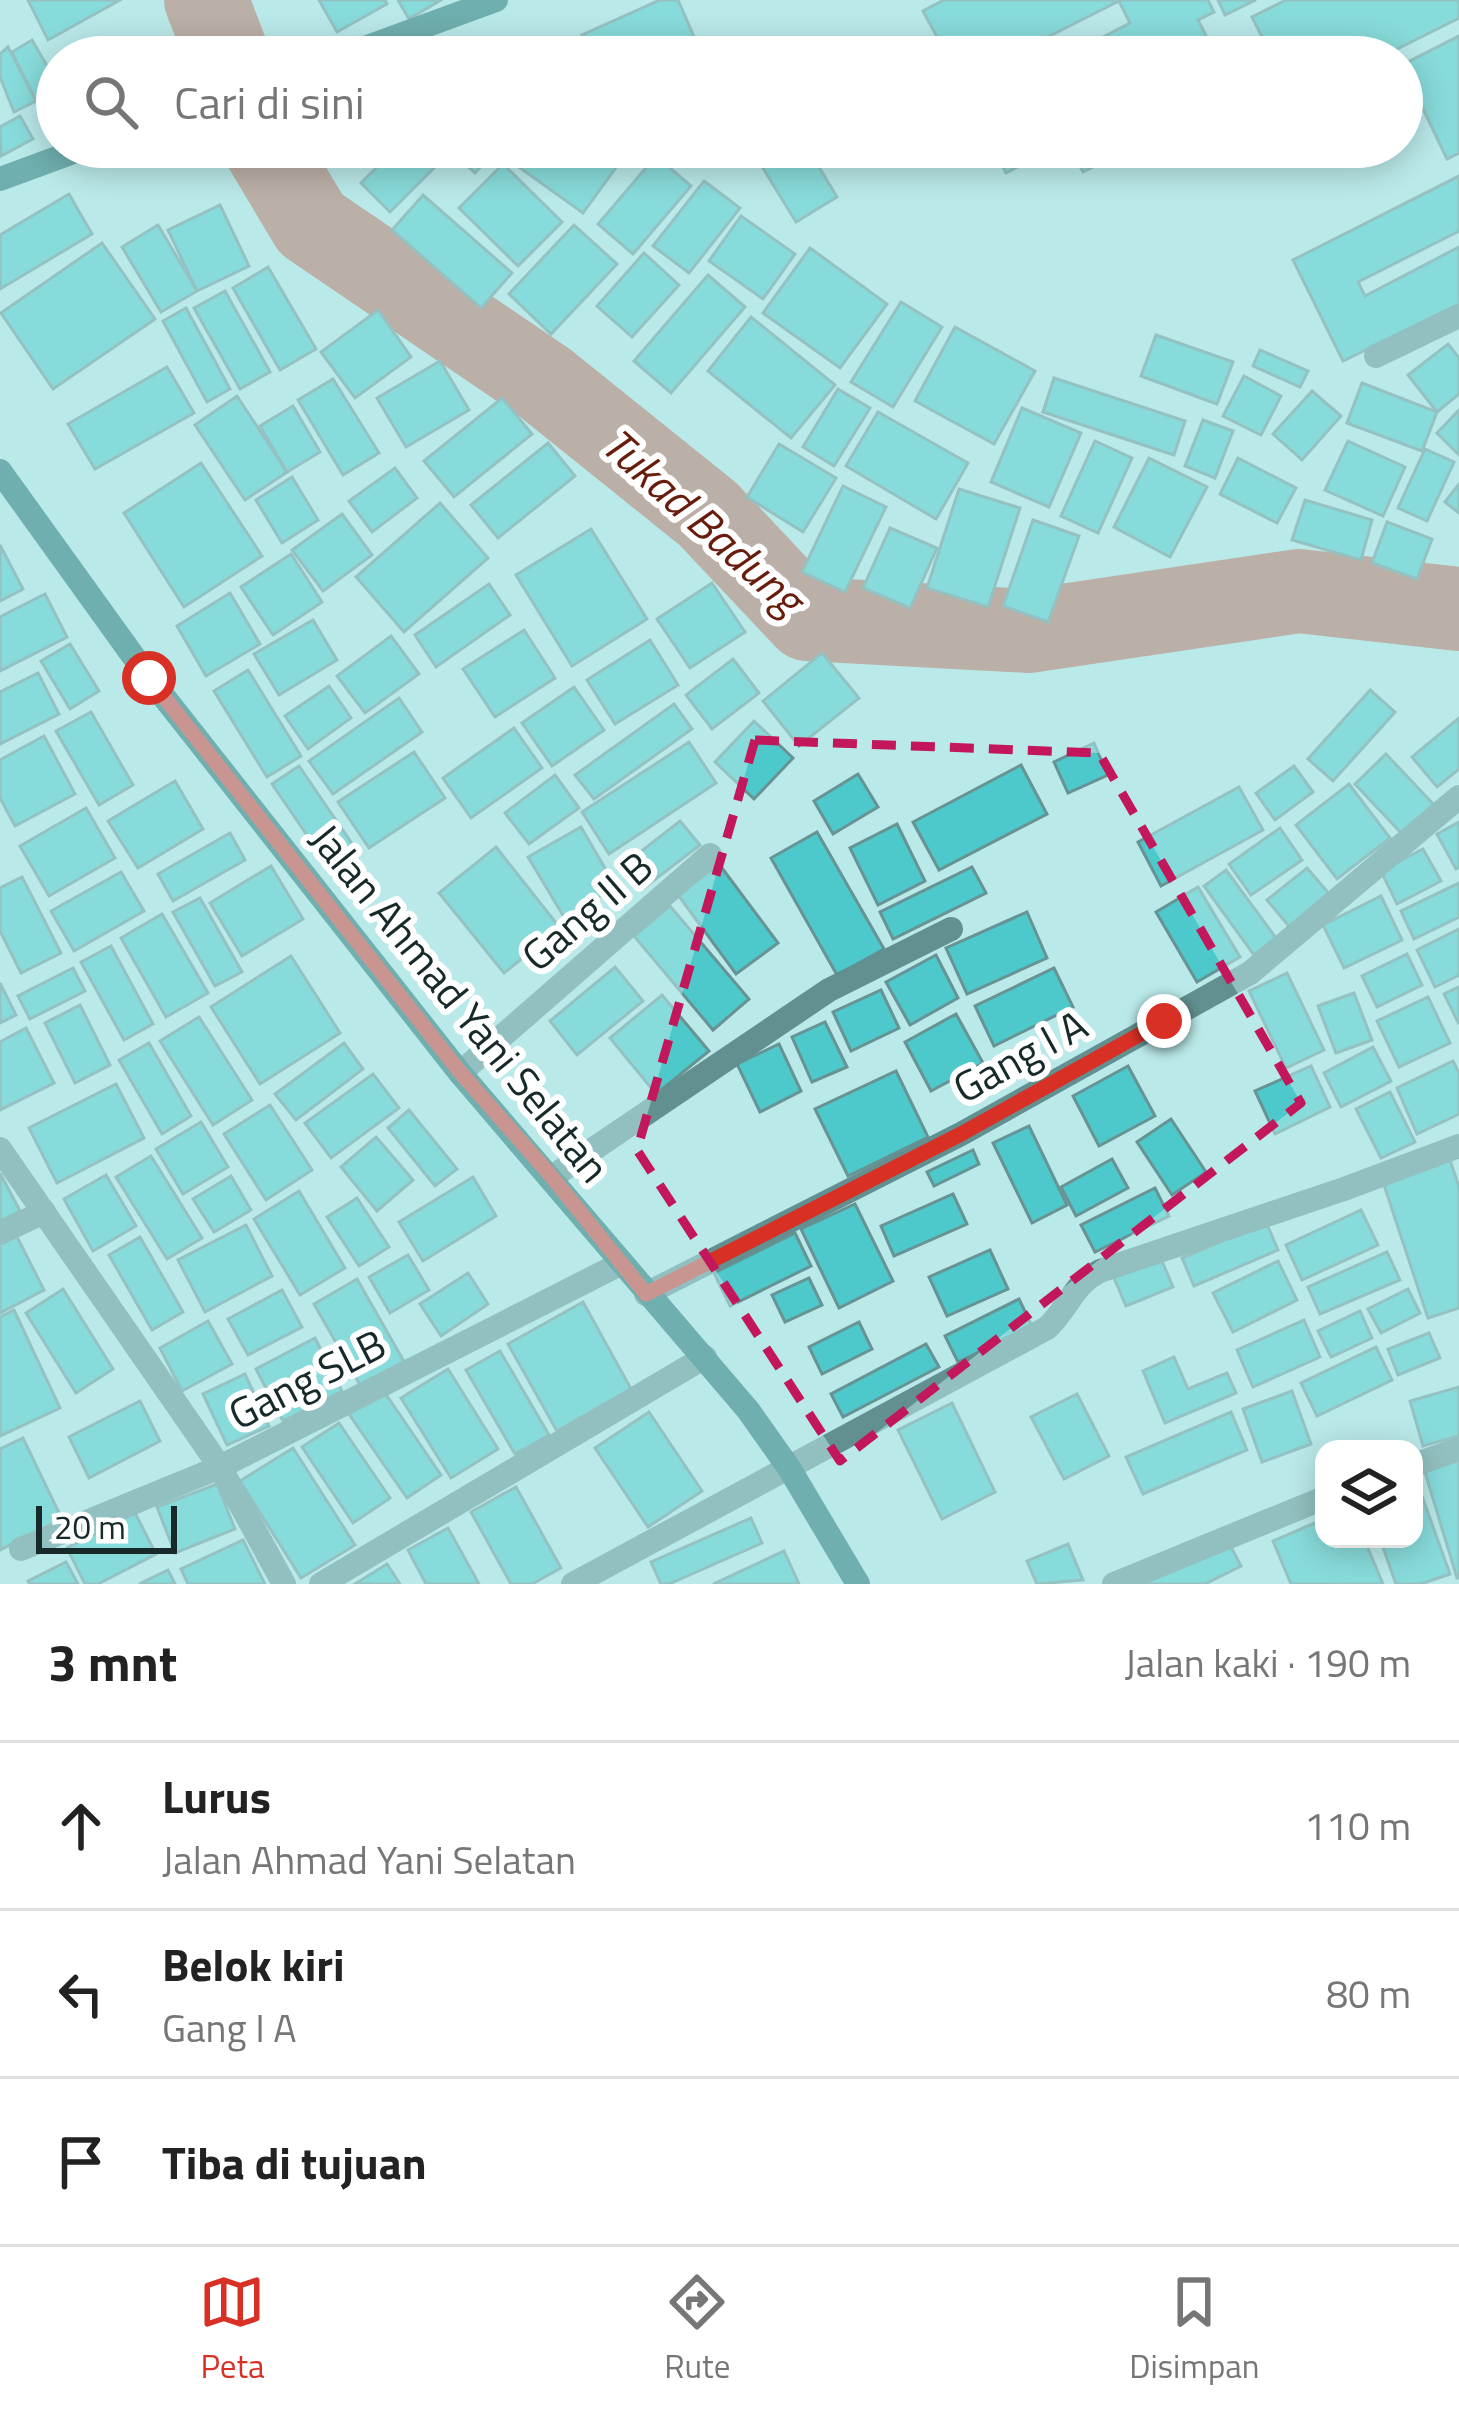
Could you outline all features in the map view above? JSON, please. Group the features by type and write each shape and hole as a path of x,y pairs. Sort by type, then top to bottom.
{"main road":[{"path":"397,36 495,0"},
{"path":"0,179 36,166"},
{"name":"Jalan Ahmad Yani Selatan","path":"0,471 149,678 460,1072 704,1357 789,1468 858,1584"}],"street":[{"path":"1376,356 1459,316"},
{"name":"Gang I A","path":"646,1294 961,1134 1250,973 1459,797"},
{"name":"Gang II B","path":"460,1072 710,855"},
{"path":"552,1177 829,990 951,929"},
{"path":"573,1584 1047,1328 1073,1290 1100,1271 1459,1146"},
{"path":"0,1149 220,1467 284,1584"},
{"path":"0,1233 44,1212"},
{"name":"Gang SLB","path":"21,1549 220,1467 622,1263"},
{"path":"321,1584 704,1357"},
{"path":"1423,1462 1459,1449"},
{"path":"1114,1584 1315,1502"}],"highlighted area":[{"path":"755,740 1099,753 1301,1103 840,1461 637,1150"}],"building":[{"path":"28,0 120,0 55,36 46,36"},
{"path":"319,0 385,0 387,4 337,32"},
{"path":"398,0 441,0 409,19"},
{"path":"660,0 678,0 694,36 582,36"},
{"path":"944,0 1208,0 1214,12 1198,20 1206,36 1105,36 1130,23 1119,1 1050,36 936,36 923,11"},
{"path":"1218,0 1256,0 1225,15"},
{"path":"1286,0 1459,0 1459,18 1423,36 1262,36 1252,17"},
{"path":"1459,36 1459,153 1447,159 1423,109 1423,54"},
{"path":"32,40 36,47 36,101 12,52"},
{"path":"8,47 36,101 14,112 0,77 0,54"},
{"path":"20,116 33,139 1,156 0,127"},
{"path":"376,168 434,168 390,212 361,183"},
{"path":"499,168 507,168 562,222 518,266 459,208"},
{"path":"520,168 616,168 583,213"},
{"path":"646,168 670,168 691,186 633,254 598,224"},
{"path":"763,168 820,168 837,197 796,222"},
{"path":"1459,176 1459,231 1358,282 1365,296 1459,247 1459,304 1343,361 1293,260"},
{"path":"704,181 740,208 689,273 653,246"},
{"path":"69,194 92,234 0,289 0,235"},
{"path":"423,195 512,273 481,308 392,230"},
{"path":"220,205 249,266 197,291 168,230"},
{"path":"741,216 795,254 763,299 709,261"},
{"path":"158,225 197,291 161,312 122,247"},
{"path":"574,225 617,264 551,334 509,294"},
{"path":"102,243 155,319 53,389 1,313"},
{"path":"810,248 887,304 840,368 763,313"},
{"path":"644,253 679,285 632,337 597,306"},
{"path":"268,267 316,349 280,370 233,288"},
{"path":"708,275 745,307 671,393 634,361"},
{"path":"225,291 270,372 240,389 194,308"},
{"path":"901,302 942,327 893,407 851,382"},
{"path":"186,308 230,389 207,402 163,321"},
{"path":"378,310 411,357 355,398 321,352"},
{"path":"751,317 835,385 791,438 708,371"},
{"path":"955,327 1035,371 994,444 915,401"},
{"path":"1156,335 1233,362 1217,404 1141,376"},
{"path":"1448,344 1459,358 1459,394 1437,412 1408,375"},
{"path":"1260,350 1308,371 1300,387 1253,366"},
{"path":"440,361 469,410 406,447 377,398"},
{"path":"167,367 194,413 95,469 68,424"},
{"path":"1244,376 1281,396 1261,435 1223,416"},
{"path":"1054,378 1185,421 1174,455 1043,412"},
{"path":"333,379 379,453 343,475 298,400"},
{"path":"1362,383 1437,412 1422,451 1347,423"},
{"path":"838,389 870,408 834,466 803,447"},
{"path":"1312,391 1341,416 1302,460 1273,434"},
{"path":"237,396 287,472 245,500 195,425"},
{"path":"502,398 532,434 454,497 424,461"},
{"path":"293,406 320,452 287,472 260,426"},
{"path":"1022,408 1081,433 1049,507 991,482"},
{"path":"1459,410 1459,455 1437,433"},
{"path":"878,412 968,463 936,519 846,466"},
{"path":"1203,420 1233,431 1215,478 1185,466"},
{"path":"1095,441 1132,458 1098,533 1061,516"},
{"path":"1348,441 1405,467 1383,516 1325,490"},
{"path":"548,443 575,476 498,538 471,505"},
{"path":"779,444 836,478 803,532 747,497"},
{"path":"1425,449 1454,462 1427,521 1398,508"},
{"path":"1149,458 1207,487 1170,557 1114,527"},
{"path":"1238,458 1296,488 1277,523 1220,494"},
{"path":"201,463 262,556 184,607 124,513"},
{"path":"395,468 417,498 372,532 349,501"},
{"path":"292,477 318,520 282,543 256,500"},
{"path":"1459,484 1459,513 1445,502"},
{"path":"843,486 886,507 845,592 802,572"},
{"path":"959,489 1020,508 988,607 927,588"},
{"path":"1305,500 1372,520 1361,560 1292,540"},
{"path":"440,503 488,558 404,632 356,577"},
{"path":"342,514 372,555 323,591 292,550"},
{"path":"1033,520 1079,536 1048,622 1003,606"},
{"path":"1387,522 1432,539 1417,579 1372,563"},
{"path":"890,528 937,548 910,608 863,588"},
{"path":"591,529 647,619 572,666 516,575"},
{"path":"0,545 23,589 0,601"},
{"path":"291,554 322,602 273,635 241,587"},
{"path":"712,583 745,632 690,668 657,619"},
{"path":"489,584 510,615 436,667 415,635"},
{"path":"230,593 260,644 206,676 177,626"},
{"path":"45,594 67,637 0,671 0,617"},
{"path":"313,620 337,660 279,695 254,654"},
{"path":"524,630 555,678 495,717 463,669"},
{"path":"391,636 419,674 365,713 337,676"},
{"path":"650,640 678,685 615,724 587,680"},
{"path":"70,644 99,691 70,709 41,661"},
{"path":"822,653 859,698 799,746 763,701"},
{"path":"733,659 759,693 712,729 686,695"},
{"path":"248,670 301,756 267,777 214,691"},
{"path":"38,673 59,714 0,744 0,692"},
{"path":"329,686 351,718 308,749 285,716"},
{"path":"574,687 604,730 552,766 522,723"},
{"path":"1370,690 1395,712 1333,781 1308,759"},
{"path":"399,698 422,732 333,794 309,761"},
{"path":"674,704 692,729 594,799 575,775"},
{"path":"91,712 133,785 99,805 56,731"},
{"path":"1459,718 1459,769 1437,787 1412,757"},
{"path":"754,721 793,758 754,799 715,762"},
{"path":"514,728 542,768 471,818 443,778"},
{"path":"44,736 75,794 15,826 0,798 0,760"},
{"path":"689,742 716,783 609,854 582,812"},
{"path":"1094,743 1108,775 1068,793 1054,762"},
{"path":"414,752 445,798 369,848 338,802"},
{"path":"1386,754 1435,806 1403,835 1355,784"},
{"path":"1021,765 1047,814 939,870 913,822"},
{"path":"299,766 353,845 326,863 272,784"},
{"path":"1294,766 1313,792 1275,820 1256,793"},
{"path":"858,774 878,807 833,834 814,801"},
{"path":"555,775 579,808 529,844 505,813"},
{"path":"175,781 203,829 138,868 108,821"},
{"path":"1349,784 1390,838 1337,879 1296,825"},
{"path":"1239,787 1263,830 1161,886 1138,842"},
{"path":"86,808 115,858 49,896 20,846"},
{"path":"680,821 700,845 644,888 625,864"},
{"path":"1459,822 1459,867 1456,869 1437,834"},
{"path":"897,824 925,881 878,905 850,848"},
{"path":"581,827 616,887 564,917 528,857"},
{"path":"1280,828 1302,860 1251,895 1229,864"},
{"path":"817,832 884,949 837,975 771,858"},
{"path":"230,833 245,860 173,901 158,874"},
{"path":"496,847 560,928 504,973 439,893"},
{"path":"1423,849 1441,881 1397,904 1381,871"},
{"path":"719,864 778,943 736,974 678,895"},
{"path":"271,866 303,919 242,956 210,903"},
{"path":"972,867 986,893 893,939 880,912"},
{"path":"1307,868 1332,897 1292,930 1267,900"},
{"path":"1226,870 1276,938 1254,955 1204,886"},
{"path":"121,872 144,911 74,951 51,911"},
{"path":"22,877 61,953 21,973 0,931 0,888"},
{"path":"1459,883 1459,917 1414,939 1401,911"},
{"path":"1198,887 1240,957 1197,982 1156,912"},
{"path":"1381,896 1402,940 1344,968 1323,925"},
{"path":"200,898 242,972 215,986 173,912"},
{"path":"670,906 749,999 713,1030 634,936"},
{"path":"1027,912 1047,958 967,994 946,948"},
{"path":"162,914 208,993 166,1017 121,938"},
{"path":"1459,929 1459,975 1435,987 1417,950"},
{"path":"111,946 153,1024 124,1040 81,962"},
{"path":"1407,954 1422,985 1377,1007 1362,976"},
{"path":"936,955 958,998 910,1025 886,982"},
{"path":"291,956 340,1033 260,1084 211,1007"},
{"path":"615,967 643,1001 577,1055 550,1021"},
{"path":"73,968 85,991 30,1019 18,996"},
{"path":"1054,968 1073,1007 994,1046 975,1006"},
{"path":"1287,973 1324,1050 1286,1068 1249,991"},
{"path":"0,983 16,1015 0,1023"},
{"path":"1459,987 1459,1024 1444,994"},
{"path":"881,990 899,1028 851,1051 833,1012"},
{"path":"1354,993 1372,1040 1336,1053 1318,1006"},
{"path":"662,995 709,1051 656,1094 610,1038"},
{"path":"1428,997 1450,1043 1399,1067 1377,1021"},
{"path":"80,1005 110,1065 75,1083 45,1023"},
{"path":"956,1014 983,1063 931,1091 905,1042"},
{"path":"199,1017 252,1100 213,1125 160,1041"},
{"path":"825,1022 847,1067 812,1082 792,1037"},
{"path":"26,1028 54,1083 0,1110 0,1042"},
{"path":"149,1043 191,1116 162,1134 119,1060"},
{"path":"344,1043 363,1069 296,1120 275,1094"},
{"path":"779,1044 801,1091 760,1112 737,1064"},
{"path":"1373,1047 1391,1081 1341,1107 1324,1073"},
{"path":"1453,1061 1459,1073 1459,1114 1417,1134 1397,1088"},
{"path":"1128,1066 1155,1116 1099,1146 1073,1096"},
{"path":"1311,1066 1330,1107 1275,1134 1255,1091"},
{"path":"896,1071 928,1137 848,1176 815,1109"},
{"path":"373,1074 399,1108 331,1158 305,1123"},
{"path":"116,1084 144,1138 57,1183 29,1128"},
{"path":"1390,1092 1415,1142 1381,1158 1356,1109"},
{"path":"270,1105 312,1170 266,1200 224,1134"},
{"path":"409,1110 457,1169 435,1186 388,1128"},
{"path":"1171,1119 1206,1172 1172,1195 1137,1142"},
{"path":"201,1122 228,1167 183,1194 156,1149"},
{"path":"1029,1126 1067,1205 1032,1223 993,1143"},
{"path":"376,1137 413,1180 377,1211 341,1167"},
{"path":"973,1150 979,1164 934,1186 927,1172"},
{"path":"151,1156 202,1238 167,1259 116,1177"},
{"path":"1449,1157 1459,1187 1459,1308 1428,1318 1382,1179"},
{"path":"1112,1159 1128,1188 1076,1216 1061,1187"},
{"path":"0,1173 20,1211 0,1222"},
{"path":"106,1175 136,1226 93,1251 64,1199"},
{"path":"231,1176 251,1210 214,1232 193,1199"},
{"path":"473,1177 496,1216 423,1261 399,1222"},
{"path":"1155,1188 1169,1216 1095,1252 1081,1225"},
{"path":"299,1191 345,1268 300,1295 254,1219"},
{"path":"953,1194 967,1224 894,1256 881,1226"},
{"path":"357,1198 389,1247 359,1266 327,1217"},
{"path":"855,1204 893,1281 839,1308 801,1229"},
{"path":"1361,1210 1378,1245 1302,1280 1286,1245"},
{"path":"1266,1222 1278,1250 1194,1286 1182,1258"},
{"path":"246,1225 272,1276 205,1312 178,1260"},
{"path":"795,1233 811,1266 730,1306 714,1273"},
{"path":"16,1235 44,1290 0,1313 0,1243"},
{"path":"140,1237 183,1312 152,1330 109,1255"},
{"path":"990,1250 1008,1289 947,1316 929,1277"},
{"path":"1387,1252 1400,1280 1320,1314 1308,1287"},
{"path":"1159,1254 1173,1287 1126,1306 1112,1273"},
{"path":"408,1255 429,1290 390,1313 369,1277"},
{"path":"1278,1261 1297,1300 1233,1332 1213,1293"},
{"path":"468,1273 488,1304 441,1336 420,1304"},
{"path":"809,1278 822,1305 785,1322 772,1295"},
{"path":"357,1279 406,1365 363,1390 314,1304"},
{"path":"63,1289 113,1369 76,1393 26,1313"},
{"path":"1408,1289 1420,1313 1381,1333 1368,1309"},
{"path":"282,1290 302,1327 248,1355 228,1319"},
{"path":"1019,1299 1032,1326 958,1362 945,1336"},
{"path":"583,1302 631,1389 557,1431 508,1344"},
{"path":"14,1310 60,1408 0,1436 0,1317"},
{"path":"1360,1311 1372,1338 1331,1357 1318,1331"},
{"path":"1304,1320 1320,1357 1253,1387 1237,1350"},
{"path":"208,1321 232,1364 182,1391 160,1348"},
{"path":"859,1322 872,1349 822,1374 809,1347"},
{"path":"1429,1333 1440,1358 1398,1375 1388,1349"},
{"path":"315,1338 342,1391 283,1421 256,1369"},
{"path":"926,1344 939,1367 843,1417 831,1394"},
{"path":"1376,1347 1392,1380 1317,1416 1301,1383"},
{"path":"500,1351 549,1435 515,1454 466,1370"},
{"path":"1174,1357 1188,1389 1227,1373 1236,1393 1165,1423 1143,1371"},
{"path":"448,1369 498,1449 451,1478 401,1398"},
{"path":"245,1374 269,1426 227,1445 203,1394"},
{"path":"1459,1387 1459,1436 1423,1446 1410,1401"},
{"path":"383,1390 441,1475 407,1498 349,1414"},
{"path":"1292,1391 1311,1444 1262,1462 1243,1409"},
{"path":"1077,1394 1109,1456 1064,1479 1031,1417"},
{"path":"140,1401 160,1441 89,1478 69,1437"},
{"path":"952,1403 995,1492 942,1519 898,1430"},
{"path":"649,1412 702,1491 648,1527 595,1448"},
{"path":"1231,1412 1247,1450 1143,1494 1126,1457"},
{"path":"339,1423 390,1498 353,1523 302,1447"},
{"path":"23,1438 62,1519 0,1550 0,1449"},
{"path":"293,1448 355,1545 301,1578 240,1481"},
{"path":"1459,1459 1459,1578 1457,1578 1424,1469"},
{"path":"217,1484 235,1529 175,1553 157,1507"},
{"path":"516,1487 561,1568 532,1584 511,1584 471,1512"},
{"path":"1423,1499 1450,1574 1421,1584 1396,1584 1383,1548 1423,1548"},
{"path":"135,1513 156,1554 98,1584 85,1584 67,1548"},
{"path":"751,1518 762,1543 661,1584 651,1562"},
{"path":"1315,1523 1315,1548 1368,1548 1383,1584 1291,1584 1273,1541"},
{"path":"448,1528 479,1584 426,1584 408,1550"},
{"path":"243,1540 265,1584 188,1584 181,1569"},
{"path":"1228,1541 1241,1566 1205,1584 1142,1584"},
{"path":"1068,1544 1083,1580 1037,1584 1027,1561"},
{"path":"784,1551 799,1584 713,1584"},
{"path":"66,1562 78,1584 28,1581"},
{"path":"387,1564 400,1584 355,1584"},
{"path":"168,1570 175,1584 139,1584"}],"waterway":[{"name":"Tukad Badung","path":"206,0 220,36"},
{"name":"Tukad Badung","path":"278,168 311,224 545,383 708,514 807,619 1029,631 1299,591 1459,609"}],"route":[{"path":"149,678 460,1072 646,1294 961,1134 1164,1021"}]}
